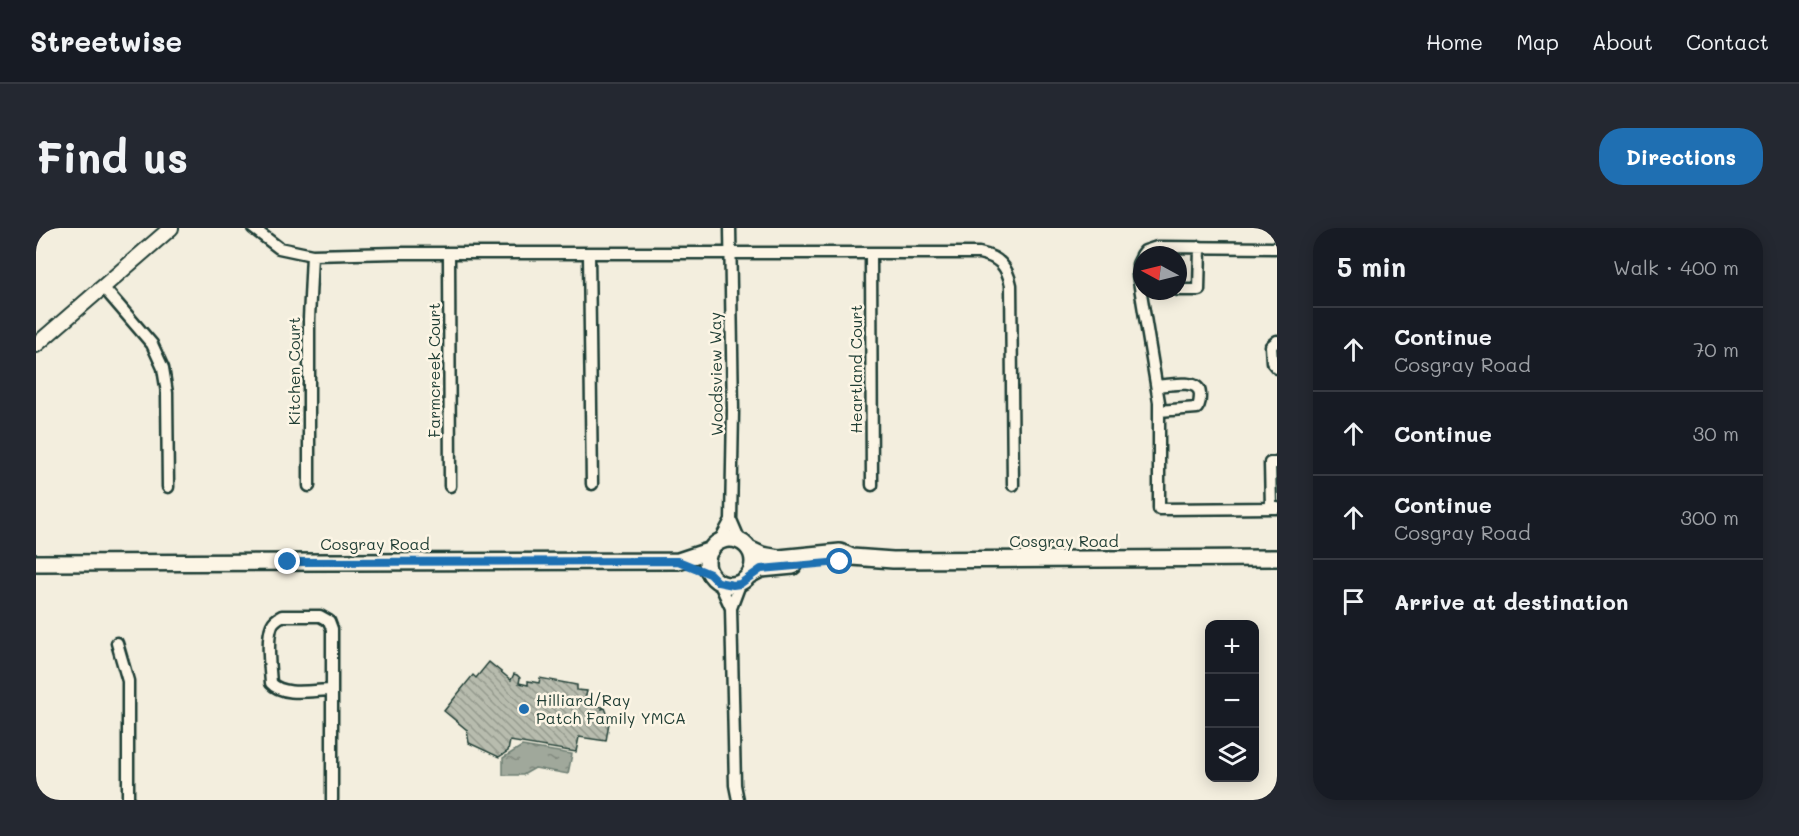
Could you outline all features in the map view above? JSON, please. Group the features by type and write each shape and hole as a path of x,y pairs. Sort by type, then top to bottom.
{"main road":[{"path":"729,539 745,545 753,565 745,579 725,585 714,578 707,561 715,546 729,539"},
{"name":"Cosgray Road","path":"745,545 762,555 779,558 840,552 852,558"},
{"name":"Cosgray Road","path":"36,563 678,561 715,546"},
{"name":"Cosgray Road","path":"745,579 761,569 840,562 852,558 893,560 1277,558"},
{"name":"Cosgray Road","path":"678,561 714,578"}],"street":[{"path":"36,345 171,228"},
{"path":"253,228 279,248 312,255 979,253 991,256 1001,262 1009,272 1011,285 1013,485"},
{"name":"Woodsview Way","path":"730,228 733,411 731,519 745,545"},
{"path":"1187,247 1277,248"},
{"path":"1187,290 1199,290 1200,247"},
{"path":"590,254 592,484"},
{"name":"Heartland Court","path":"871,254 872,485"},
{"name":"Kitchen Court","path":"309,486 308,330 312,255"},
{"name":"Farmcreek Court","path":"449,255 450,486"},
{"path":"103,287 152,344 164,368 168,393 168,487"},
{"path":"1143,300 1159,411 1159,509 1274,508 1270,463 1277,463"},
{"path":"1277,341 1271,346 1272,362 1277,368"},
{"path":"1157,386 1192,384 1200,392 1200,405 1197,408 1159,411"},
{"name":"Woodsview Way","path":"715,546 731,519"},
{"path":"714,578 731,608"},
{"path":"738,800 735,785 731,608 745,579"},
{"path":"332,690 287,691 276,689 271,683 270,633 272,624 277,619 282,616 320,616 329,621 332,629 332,690 332,800"},
{"path":"117,644 128,681 128,800"}],"water":[{"path":"522,746 572,754 568,774 535,768 523,775 503,775 503,758"}],"building":[{"name":"Hilliard/Ray Patch Family YMCA","path":"489,662 511,680 514,674 517,675 520,678 519,683 528,685 528,681 539,683 540,678 577,685 577,690 587,691 584,704 603,707 602,709 605,708 607,713 605,715 610,716 606,741 579,737 576,752 510,741 508,751 499,757 469,743 467,730 444,711 473,675 476,678"}],"place":[{"name":"Hilliard/Ray Patch Family YMCA","path":"524,709"}],"route":[{"path":"288,562 678,561 710,574 718,582 733,585 740,584 761,569 840,562"}]}
